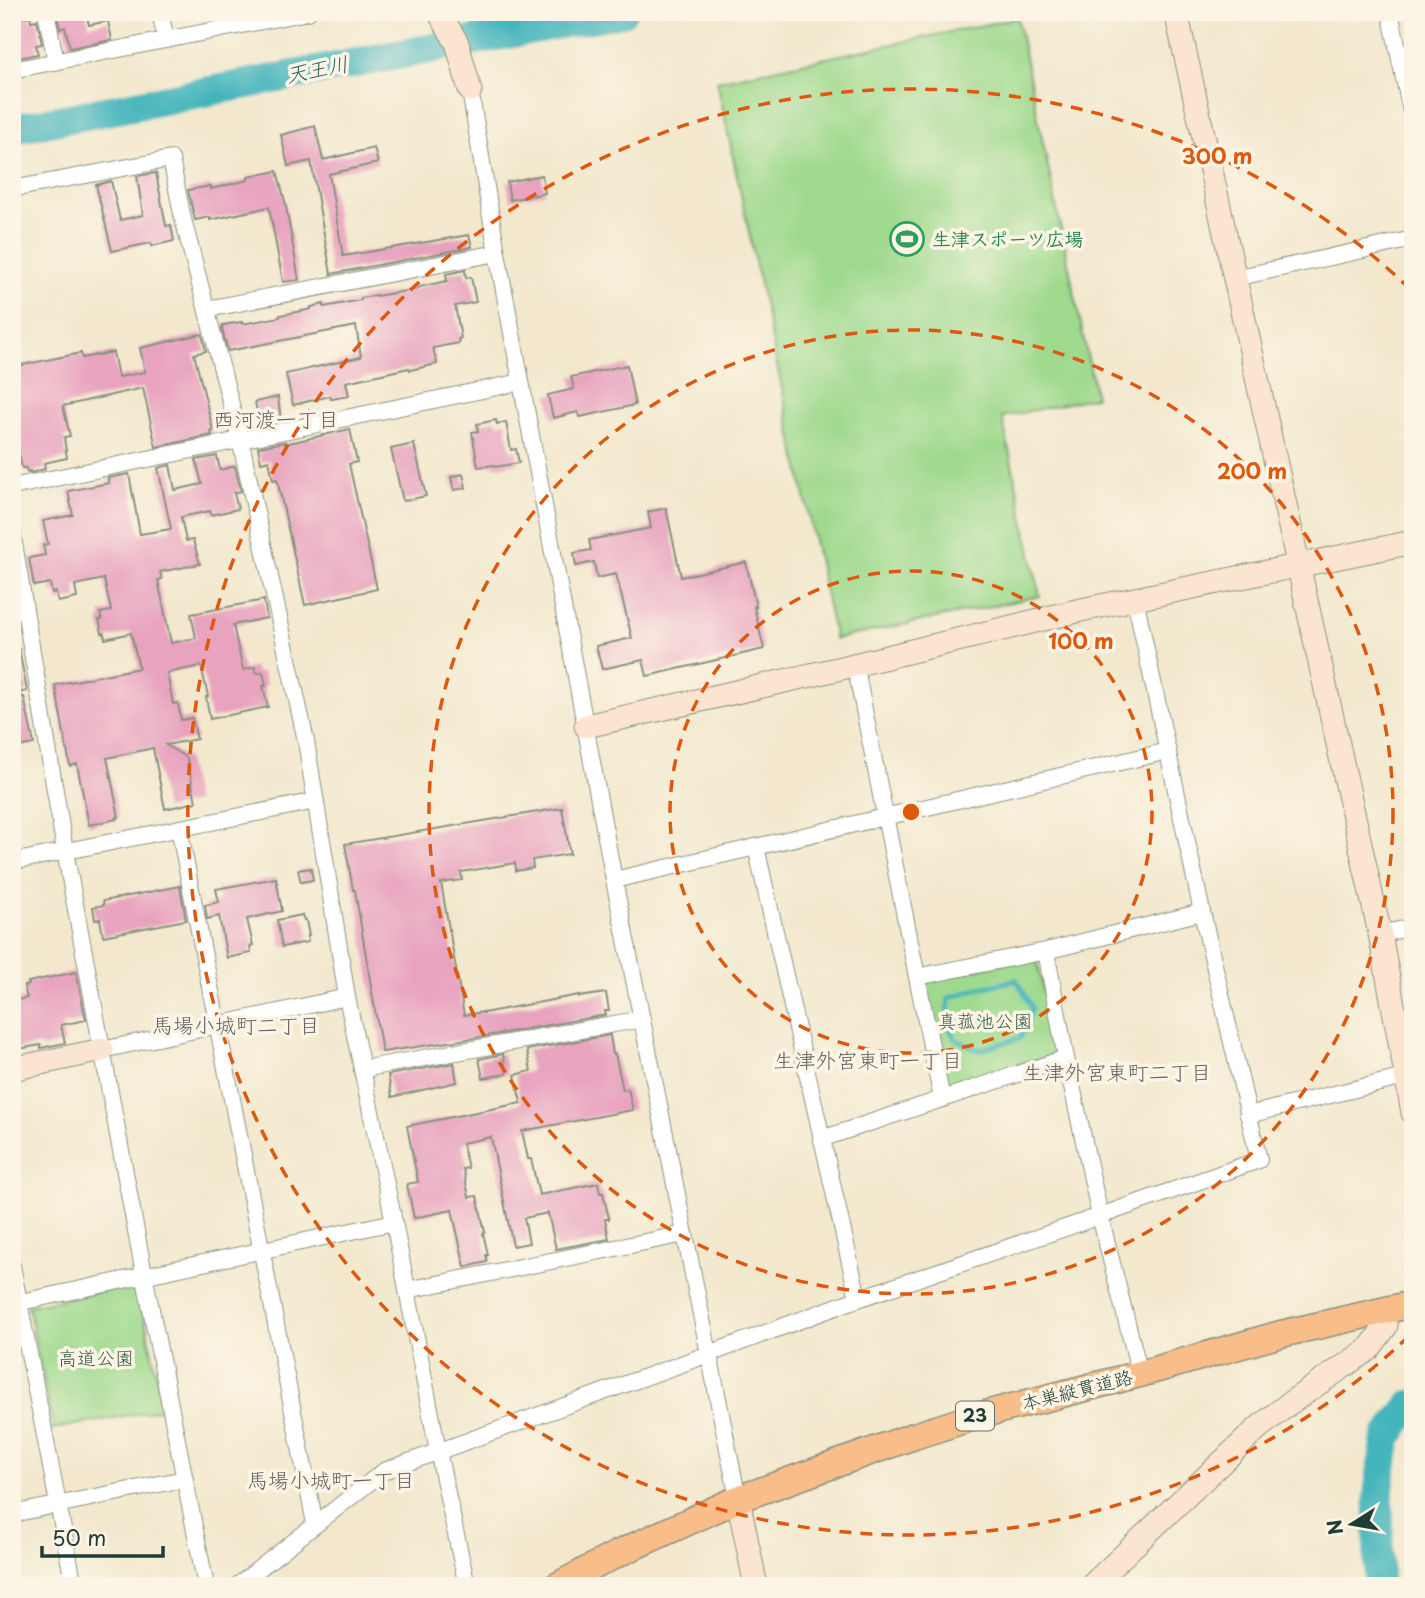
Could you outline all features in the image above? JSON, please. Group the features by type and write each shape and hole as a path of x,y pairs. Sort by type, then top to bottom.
{"main road":[{"name":"本巣縦貫道路","path":"557,1586 614,1555 914,1436 977,1416 1281,1334 1413,1304"},
{"name":"本巣縦貫道路","path":"590,1586 740,1506 981,1431 1145,1390 1285,1349 1413,1319"}],"street":[{"path":"46,12 56,62"},
{"path":"160,12 166,40"},
{"path":"12,71 308,12"},
{"path":"439,12 457,43 470,90 497,253 614,880 756,1586"},
{"path":"1177,12 1380,934 1409,1076 1413,1113"},
{"path":"1390,12 1413,121"},
{"path":"12,189 171,159 183,219 240,439 306,741 347,997 467,1586"},
{"path":"1235,278 1413,239"},
{"path":"206,309 497,253"},
{"path":"12,487 521,382"},
{"path":"12,531 65,851 144,1275 206,1586"},
{"path":"586,726 1081,610 1413,542"},
{"path":"237,1586 384,1471 858,1298 1259,1160 1202,912 1135,598"},
{"path":"855,664 942,1099"},
{"path":"614,880 1168,751"},
{"path":"12,862 316,801"},
{"path":"179,828 316,1524"},
{"path":"756,847 858,1298"},
{"path":"917,977 1046,951 1202,912"},
{"path":"1380,934 1413,927"},
{"path":"1046,951 1100,1216 1140,1374"},
{"path":"12,1069 347,997"},
{"path":"362,1069 642,1019"},
{"path":"821,1139 1066,1058"},
{"path":"1248,1115 1409,1076"},
{"path":"16,1303 394,1222"},
{"path":"407,1290 685,1234"},
{"path":"12,1266 16,1303 74,1586"},
{"path":"1091,1586 1258,1428 1369,1349 1386,1326"},
{"path":"12,1514 184,1479"}],"green space":[{"name":"生津スポーツ広場","path":"1017,18 1096,397 1002,417 1040,596 835,639 717,81"},
{"name":"真菰池公園","path":"1036,955 1057,1055 942,1089 920,982"},
{"name":"高道公園","path":"138,1284 163,1409 53,1429 28,1306"}],"building":[{"path":"62,12 86,12 89,25 108,21 112,40 70,48 65,27 60,29 57,16 63,14"},
{"path":"30,16 31,21 37,20 42,44 36,45 38,54 12,57 12,19"},
{"path":"315,126 323,160 374,148 378,163 329,174 343,256 469,235 472,247 331,274 311,161 288,166 281,135"},
{"path":"277,171 299,280 283,282 269,207 210,220 210,217 195,220 188,190 211,186 211,189"},
{"path":"156,173 166,226 171,225 174,241 112,251 96,185 111,181 120,220 143,215 137,176"},
{"path":"542,175 545,193 510,200 507,182"},
{"path":"465,270 466,278 471,277 476,302 455,306 461,338 458,339 459,343 433,348 437,364 346,382 349,396 331,399 330,396 293,405 286,374 361,357 356,326 228,351 223,325 242,324 280,317 324,304 324,307 376,295 419,289 447,281 446,274"},
{"path":"202,334 206,351 194,354 212,435 156,447 143,388 63,406 70,436 64,437 67,458 44,463 45,469 30,473 26,468 22,468 12,422 12,418 18,417 12,386 12,367 81,353 82,358 113,352 118,377 145,372 140,348"},
{"path":"627,365 635,405 580,417 578,412 553,418 548,395 574,389 571,377"},
{"path":"278,397 281,421 260,425 255,402"},
{"path":"496,420 497,424 506,422 511,450 516,449 519,463 478,467 472,432 478,431 477,424"},
{"path":"350,429 357,462 349,464 377,589 305,605 277,479 273,480 269,460 261,462 258,447 285,444"},
{"path":"414,444 426,496 403,501 391,449"},
{"path":"217,456 220,470 235,466 241,491 234,493 238,509 211,515 210,511 181,517 186,541 193,540 200,564 160,572 162,579 158,580 171,643 196,638 191,614 264,600 267,618 233,625 243,670 255,667 256,673 263,672 268,707 210,719 201,666 167,673 173,704 178,703 181,720 192,718 197,739 166,745 187,758 196,802 165,809 153,748 107,758 119,817 89,825 77,764 70,766 55,685 139,668 131,633 105,639 102,633 100,613 111,611 104,579 75,585 77,598 58,602 50,583 34,586 29,558 45,555 43,545 48,544 43,521 73,515 68,491 109,483 108,478 129,474 140,534 171,529 158,468 170,465 175,490 202,484 196,460"},
{"path":"463,474 466,488 454,490 451,477"},
{"path":"666,508 681,577 746,562 764,649 647,676 643,660 602,669 596,646 632,638 616,574 597,578 594,562 576,566 574,553 591,550 589,540 651,528 648,512"},
{"path":"19,649 27,691 14,694 12,650"},
{"path":"24,697 34,744 12,748 12,699"},
{"path":"562,808 570,854 532,860 533,868 516,871 515,863 461,872 462,880 441,883 464,1015 579,995 606,993 609,1011 605,1011 606,1015 382,1052 345,844"},
{"path":"311,868 313,880 301,882 298,870"},
{"path":"276,878 282,911 247,919 253,945 250,946 251,953 227,958 219,916 207,919 205,905 219,902 216,889"},
{"path":"180,886 186,920 103,936 100,919 95,920 93,907 104,905 103,901"},
{"path":"302,915 306,920 308,942 282,947 277,920"},
{"path":"76,972 86,1020 61,1025 65,1043 12,1050 12,1001 27,998 24,986 29,985 28,982"},
{"path":"610,1035 623,1090 628,1089 633,1110 522,1131 539,1195 598,1183 609,1219 605,1219 609,1239 556,1249 548,1213 524,1218 529,1243 513,1246 491,1137 462,1143 468,1168 463,1169 469,1197 477,1196 488,1255 487,1262 465,1267 452,1210 414,1218 407,1184 418,1182 407,1126 521,1103 515,1075 531,1071 527,1050"},
{"path":"503,1054 507,1074 483,1078 479,1059"},
{"path":"454,1063 457,1082 392,1097 388,1075"}],"waterway":[{"name":"天王川","path":"12,129 622,12"},
{"path":"1017,980 1032,1008 1020,1038 979,1050 955,1039 947,1022 949,998 1017,980"},
{"path":"1378,1586 1379,1487 1387,1437 1413,1405"}],"place":[{"name":"生津スポーツ広場","path":"907,239"}],"district":[{"name":"西河渡一丁目","path":"276,420"},
{"name":"馬場小城町二丁目","path":"236,1026"},
{"name":"生津外宮東町一丁目","path":"868,1061"},
{"name":"生津外宮東町二丁目","path":"1117,1073"},
{"name":"馬場小城町一丁目","path":"331,1481"}]}
